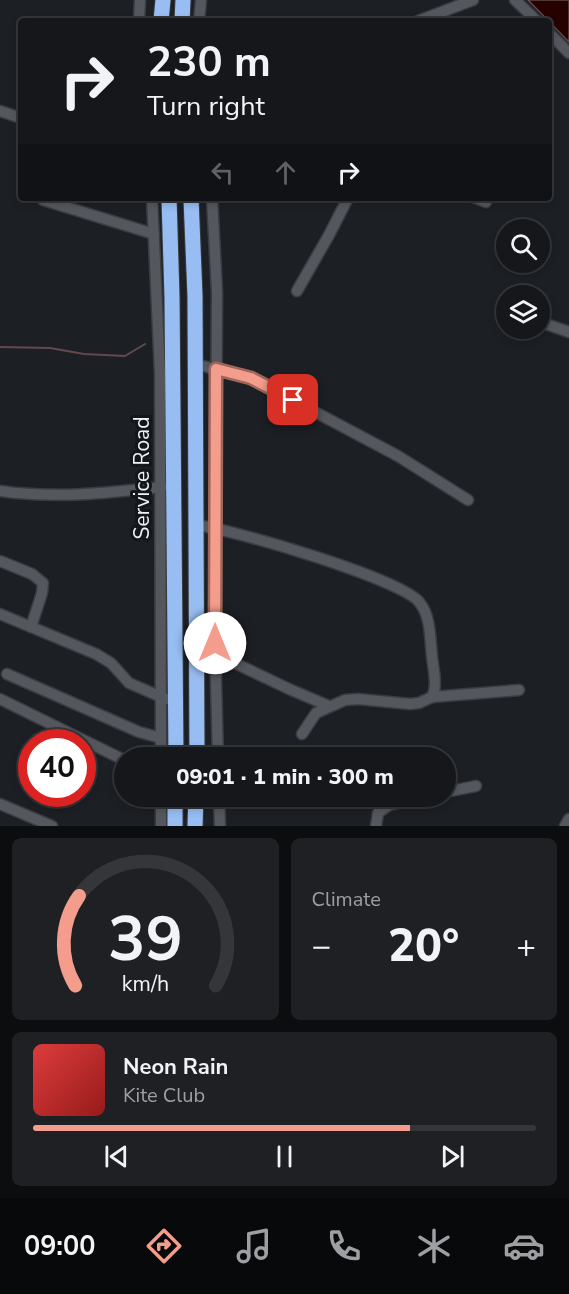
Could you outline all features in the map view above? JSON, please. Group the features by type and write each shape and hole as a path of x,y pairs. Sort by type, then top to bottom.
{"highway":[{"path":"161,18 163,0"},
{"path":"182,18 183,0"},
{"path":"169,201 172,297 168,523 169,700 175,747"},
{"path":"191,201 195,364 197,747"},
{"path":"175,807 175,826"},
{"path":"195,826 196,807"}],"street":[{"path":"139,18 140,0"},
{"path":"199,18 201,0"},
{"path":"426,18 473,0"},
{"path":"515,0 534,18"},
{"path":"552,36 569,53"},
{"path":"0,111 18,117"},
{"path":"46,201 154,234"},
{"name":"Service Road","path":"152,201 160,373 162,487 168,523"},
{"path":"212,201 217,292 218,747"},
{"path":"297,291 346,201"},
{"path":"550,325 569,332"},
{"path":"195,364 251,378 398,456 468,501"},
{"path":"0,491 52,495 110,493 162,487"},
{"path":"196,525 216,527 259,538 407,591 420,602 426,615 435,686 432,696"},
{"path":"0,561 32,574 43,583 32,627"},
{"path":"0,614 96,654 111,663 129,683 169,700 161,747"},
{"path":"216,654 329,706"},
{"path":"6,674 139,732 161,738"},
{"path":"302,734 316,713 345,700 410,704 419,703 432,696 519,690"},
{"path":"0,699 114,755"},
{"path":"456,790 476,786"},
{"path":"0,804 52,826"},
{"path":"161,807 161,826"},
{"path":"220,807 221,826"},
{"path":"376,826 378,813 386,807"},
{"path":"565,826 569,819"}],"shaded area":[{"path":"528,0 569,0 569,42 552,25 552,18 546,18"}],"waterway":[{"path":"0,347 50,348 84,354 125,356 145,344"}],"route":[{"path":"215,643 216,369 251,378 293,400"}]}
